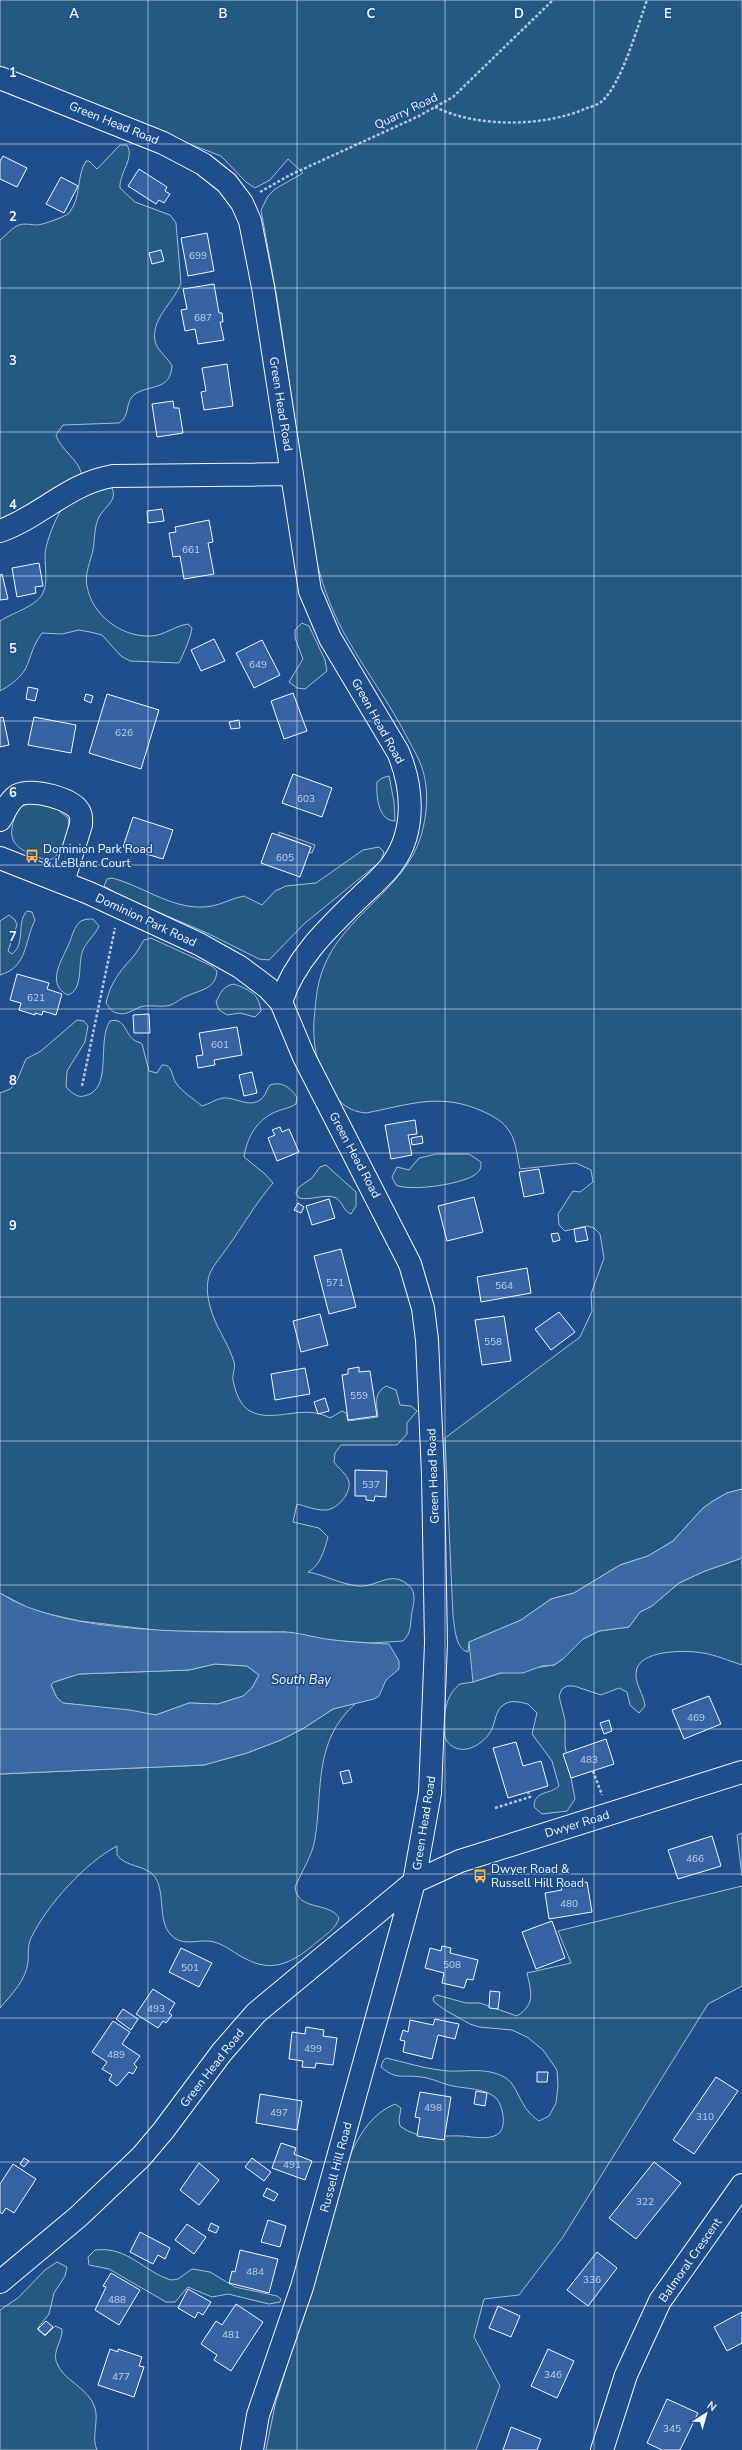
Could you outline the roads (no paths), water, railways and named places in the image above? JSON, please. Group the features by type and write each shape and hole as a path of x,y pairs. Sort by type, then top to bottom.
{"street":[{"name":"Green Head Road","path":"0,78 177,149 216,173 236,193 242,202 250,221 258,253 305,568 315,606 330,638 398,752 405,768 411,795 405,835 393,863 314,944 292,976 281,1002 304,1057 407,1258 423,1308 428,1340 434,1475 436,1643 432,1774 429,1808 414,1882 256,2013 222,2052 163,2131 141,2157 79,2216 0,2282"},
{"path":"0,531 14,525 70,490 101,478 113,476 292,474"},
{"path":"0,820 14,798 30,792 67,801 78,809 82,818 81,825 63,882"},
{"name":"Dominion Park Road","path":"0,858 63,882 219,953 256,978 281,1002"},
{"name":"Dwyer Road","path":"414,1882 460,1861 742,1772"},
{"name":"Russell Hill Road","path":"252,2450 258,2415 302,2287 414,1882"},
{"name":"Balmoral Crescent","path":"602,2450 626,2375 657,2308 667,2290 741,2188"}],"water":[{"path":"742,1489 742,1558 705,1571 679,1583 652,1606 640,1612 629,1627 599,1631 583,1639 563,1659 554,1665 542,1666 523,1673 500,1673 473,1682 469,1642 521,1620 551,1599 574,1593 620,1565 648,1556 673,1541 702,1509 713,1501 727,1493"},
{"name":"South Bay","path":"0,1593 27,1607 61,1617 98,1624 138,1629 178,1631 289,1632 334,1640 389,1644 399,1661 399,1669 386,1680 379,1696 374,1699 333,1709 304,1728 281,1740 247,1753 204,1765 0,1774","holes":["215,1664 247,1666 259,1675 252,1688 243,1696 218,1704 189,1703 156,1715 130,1710 63,1703 57,1698 51,1685 54,1682 79,1674 189,1670"]}],"place":[{"name":"Dominion Park Road & LeBlanc Court","path":"32,856"},
{"name":"Dwyer Road & Russell Hill Road","path":"480,1876"}]}
